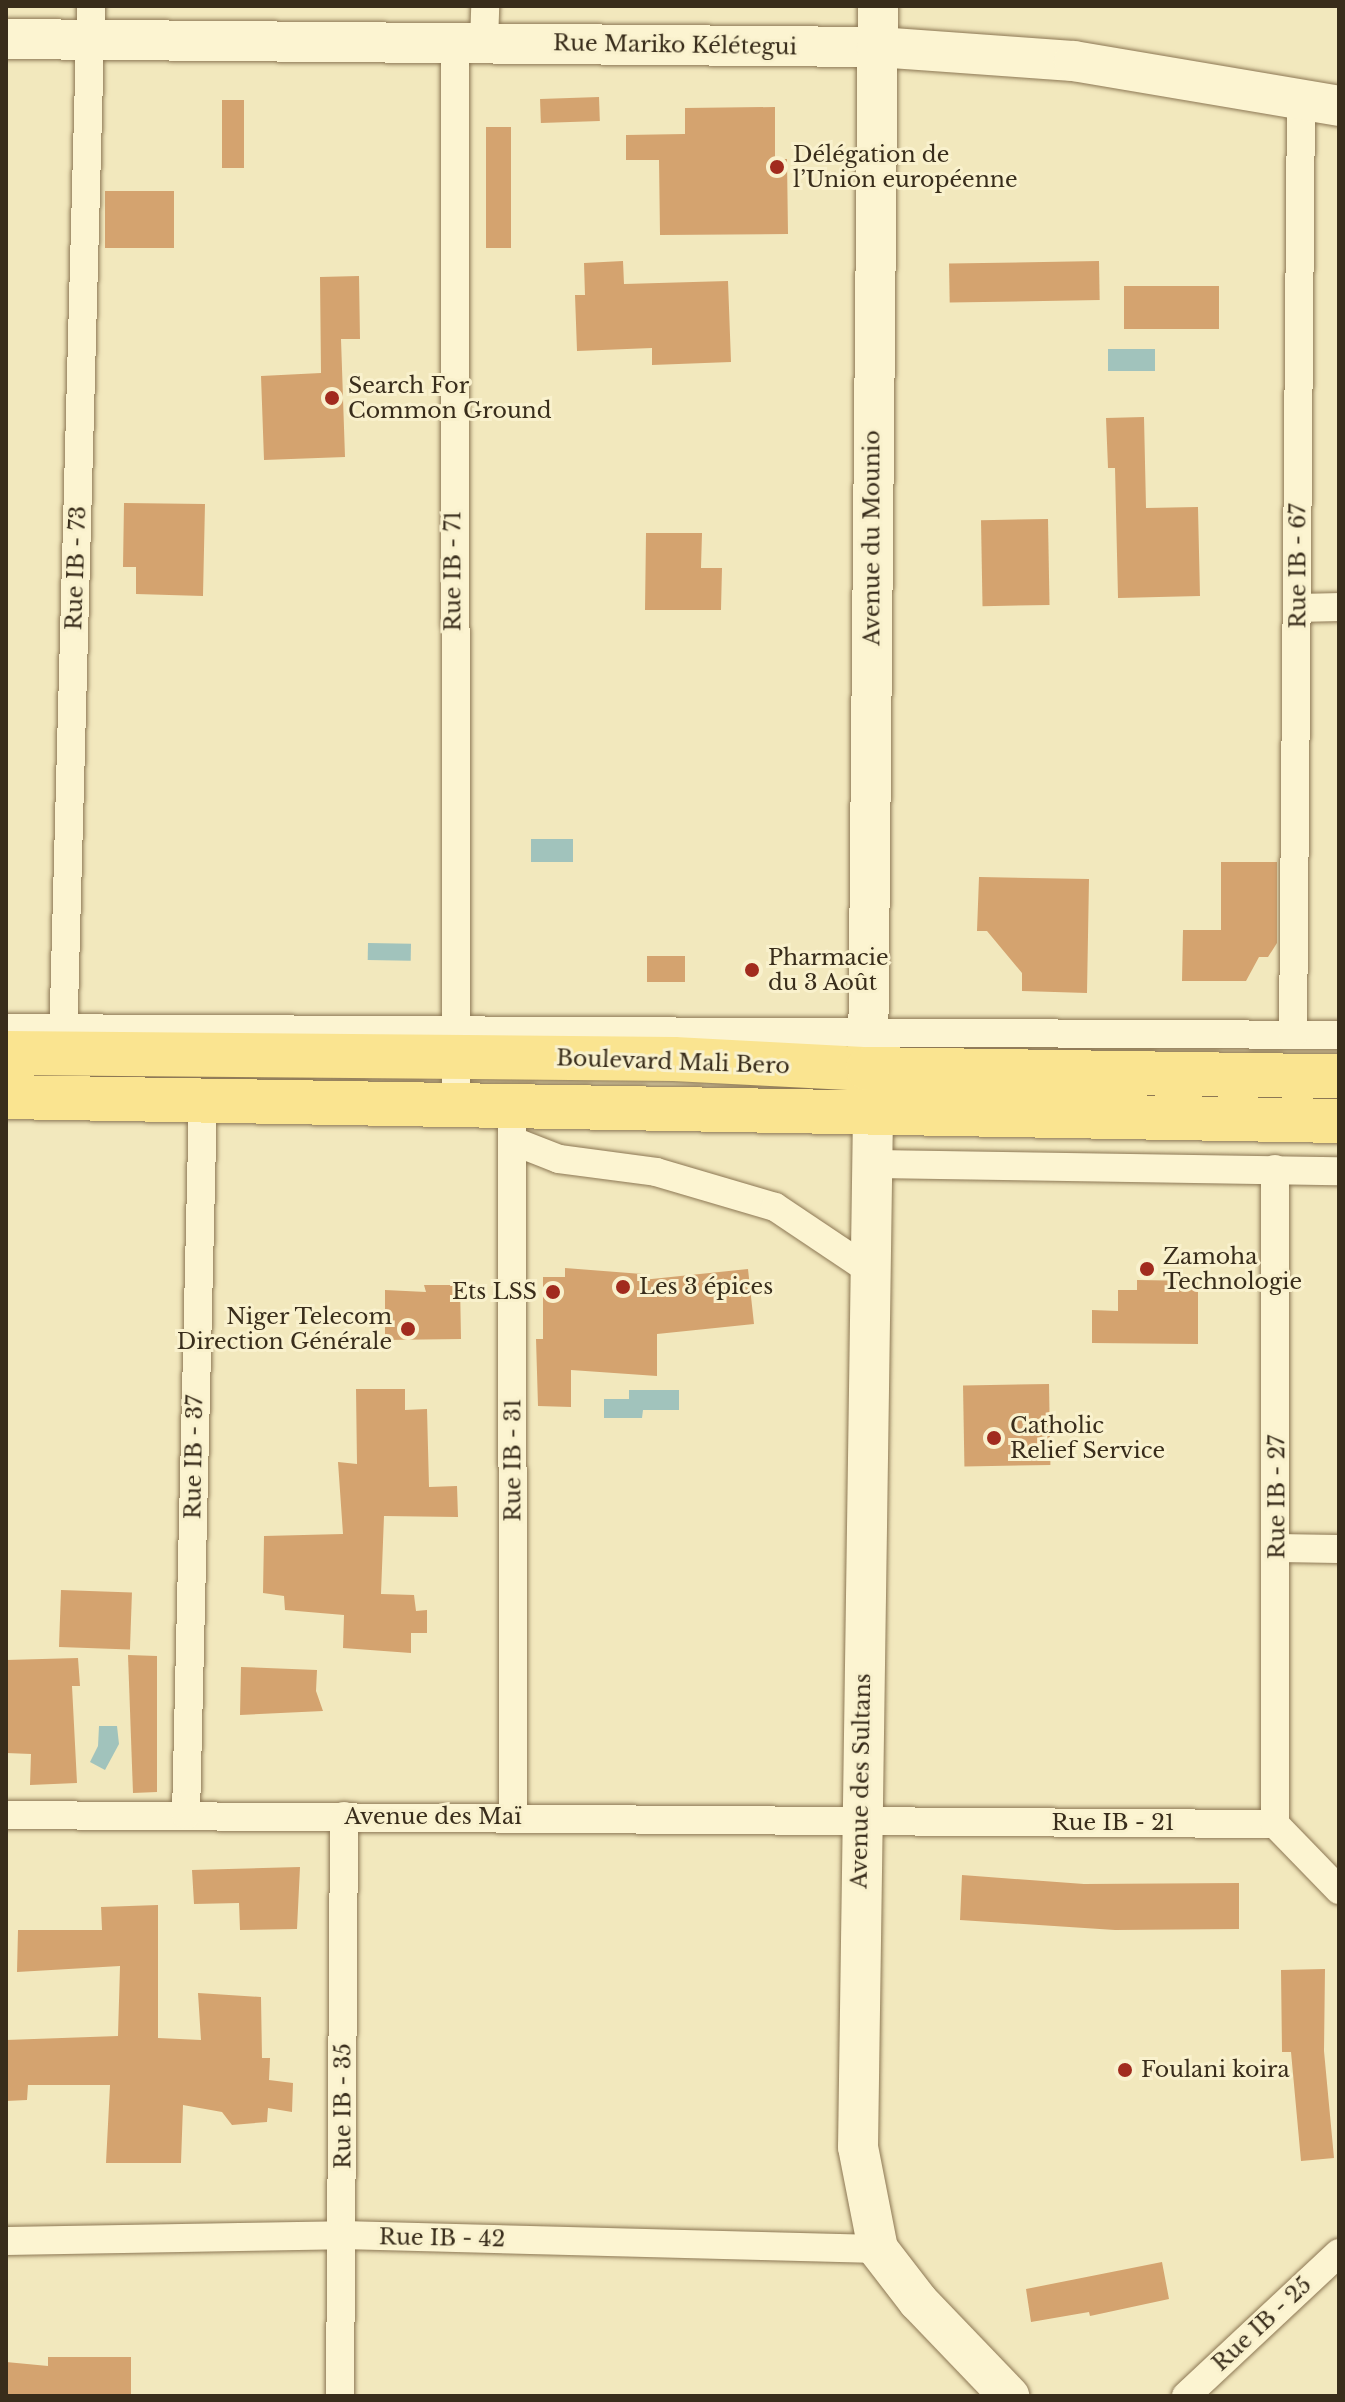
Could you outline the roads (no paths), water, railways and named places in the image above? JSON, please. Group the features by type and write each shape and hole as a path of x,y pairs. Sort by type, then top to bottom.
{"main road":[{"name":"Boulevard Mali Bero","path":"6,1053 63,1041 456,1044 674,1059 868,1052 1339,1076"},
{"name":"Boulevard Mali Bero","path":"6,1097 456,1101 512,1122 873,1113 1339,1121"}],"street":[{"name":"Avenue du Mounio","path":"868,1052 878,6"},
{"name":"Rue Mariko Kélétegui","path":"6,39 90,23 475,30 877,47 1074,61 1301,96 1339,106"},
{"name":"Rue IB - 73","path":"63,1097 90,23"},
{"name":"Rue IB - 71","path":"456,1101 475,30"},
{"name":"Rue IB - 67","path":"1293,1035 1301,96"},
{"path":"1299,608 1339,607"},
{"name":"Boulevard Mali Bero","path":"6,1028 63,1041"},
{"name":"Boulevard Mali Bero","path":"868,1052 1339,1035"},
{"name":"Rue IB - 37","path":"186,1815 203,1099"},
{"name":"Avenue des Sultans","path":"873,1113 855,2102 864,2196 878,2249 918,2301 1009,2396"},
{"path":"512,1122 559,1159 656,1172 775,1207 872,1272"},
{"name":"Rue IB - 31","path":"512,1122 513,1818"},
{"path":"874,1164 1339,1171"},
{"name":"Rue IB - 27","path":"1275,1169 1275,1824"},
{"path":"1277,1548 1339,1549"},
{"name":"Avenue des Maï","path":"6,1815 860,1822"},
{"name":"Rue IB - 35","path":"340,2396 344,1816"},
{"name":"Rue IB - 21","path":"860,1822 1275,1824"},
{"path":"1275,1824 1339,1890"},
{"name":"Rue IB - 42","path":"6,2241 342,2235 878,2249"},
{"name":"Rue IB - 25","path":"1186,2396 1339,2253"}],"water":[{"path":"1108,349 1155,349 1155,371 1108,371"},
{"path":"531,839 573,839 573,862 531,862"},
{"path":"368,943 411,944 411,961 368,960"},
{"path":"629,1390 679,1390 679,1410 643,1410 642,1418 604,1418 604,1399 629,1399"},
{"path":"99,1726 117,1726 119,1744 105,1770 90,1762 98,1746"}],"place":[{"name":"Délégation de l’Union européenne","path":"777,167"},
{"name":"Search For Common Ground","path":"332,398"},
{"name":"Pharmacie du 3 Août","path":"752,970"},
{"name":"Zamoha Technologie","path":"1147,1269"},
{"name":"Les 3 épices","path":"623,1287"},
{"name":"Ets LSS","path":"553,1292"},
{"name":"Niger Telecom Direction Générale","path":"408,1329"},
{"name":"Catholic Relief Service","path":"994,1438"},
{"name":"Foulani koira","path":"1125,2070"}]}
